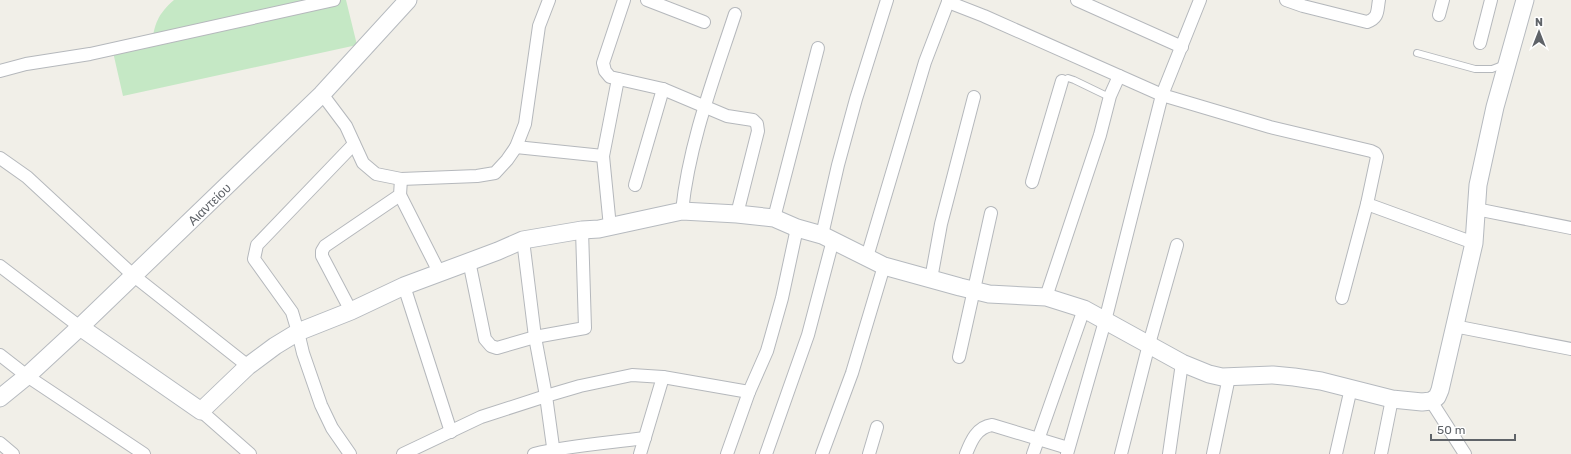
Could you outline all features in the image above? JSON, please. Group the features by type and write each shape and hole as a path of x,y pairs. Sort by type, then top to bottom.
{"street":[{"path":"0,71 26,64 90,54 334,0"},
{"name":"Αιαντείου","path":"0,398 27,376 80,327 322,94 408,0"},
{"path":"322,94 346,126 363,163 376,174 401,179 478,176 495,173 516,147 525,124 539,26 549,0"},
{"path":"624,0 603,63 605,71 610,77 663,89 727,116 753,120 757,124 758,131 737,214"},
{"path":"647,0 704,22"},
{"path":"766,454 808,335 828,237 838,165 856,99 887,0"},
{"path":"1077,0 1182,47"},
{"path":"966,454 971,441 981,428 992,425 1037,439 1067,451 1105,321 1162,95 1200,0"},
{"path":"1286,0 1304,3 1367,22 1374,20 1379,0"},
{"path":"1439,14 1443,0"},
{"path":"1480,43 1490,0"},
{"path":"201,411 248,366 275,346 298,332 351,312 404,286 469,260 498,251 523,240 610,227 682,211 774,218 797,228 828,237 884,266 989,294 1046,297 1084,310 1182,363 1209,374 1229,377 1294,377 1351,388 1392,399 1422,402 1431,401 1437,397 1440,390 1474,243 1478,185 1495,107 1525,0"},
{"path":"867,257 925,62 948,1 1162,95 1270,127 1371,151 1377,157 1367,204 1342,298"},
{"path":"682,211 685,182 704,106 735,14"},
{"path":"774,218 818,48"},
{"path":"1046,297 1100,135 1110,96 1119,76"},
{"path":"610,227 603,156 618,79"},
{"path":"1032,182 1062,81"},
{"path":"635,185 663,89"},
{"path":"931,279 941,224 974,97"},
{"path":"350,454 332,428 321,405 303,353 292,312 254,259 257,245 354,144"},
{"path":"516,147 603,156"},
{"path":"0,158 27,177 134,276 248,366"},
{"path":"401,179 400,195 439,272"},
{"path":"351,312 322,256 322,250 324,246 400,195"},
{"path":"1367,204 1474,243"},
{"path":"1476,209 1571,228"},
{"path":"959,357 991,213"},
{"path":"727,454 749,392 767,351 782,298 797,228"},
{"path":"469,260 485,339 490,346 497,348 535,337 585,328 582,230"},
{"path":"523,240 535,337 546,396 553,452"},
{"path":"1121,454 1149,344 1177,246"},
{"path":"0,266 80,327 201,411 250,454"},
{"path":"822,454 852,373 884,266"},
{"path":"404,286 452,432"},
{"path":"1033,454 1037,439 1084,310"},
{"path":"1454,326 1571,349"},
{"path":"0,355 27,376 144,454"},
{"path":"1169,454 1182,363"},
{"path":"403,454 481,417 580,386 632,375 663,377 749,392"},
{"path":"640,454 663,377"},
{"path":"1213,454 1229,377"},
{"path":"1336,454 1351,388"},
{"path":"1381,454 1392,399"},
{"path":"1431,401 1465,454"},
{"path":"869,454 877,427"},
{"path":"534,454 645,438"},
{"path":"0,443 13,454"}],"lane":[{"path":"1417,52 1475,69 1492,69 1507,64"},
{"path":"1062,81 1068,78 1110,96"}],"green space":[{"path":"174,0 346,0 357,45 123,96 113,52 152,45 154,31 158,20 164,10"}]}
